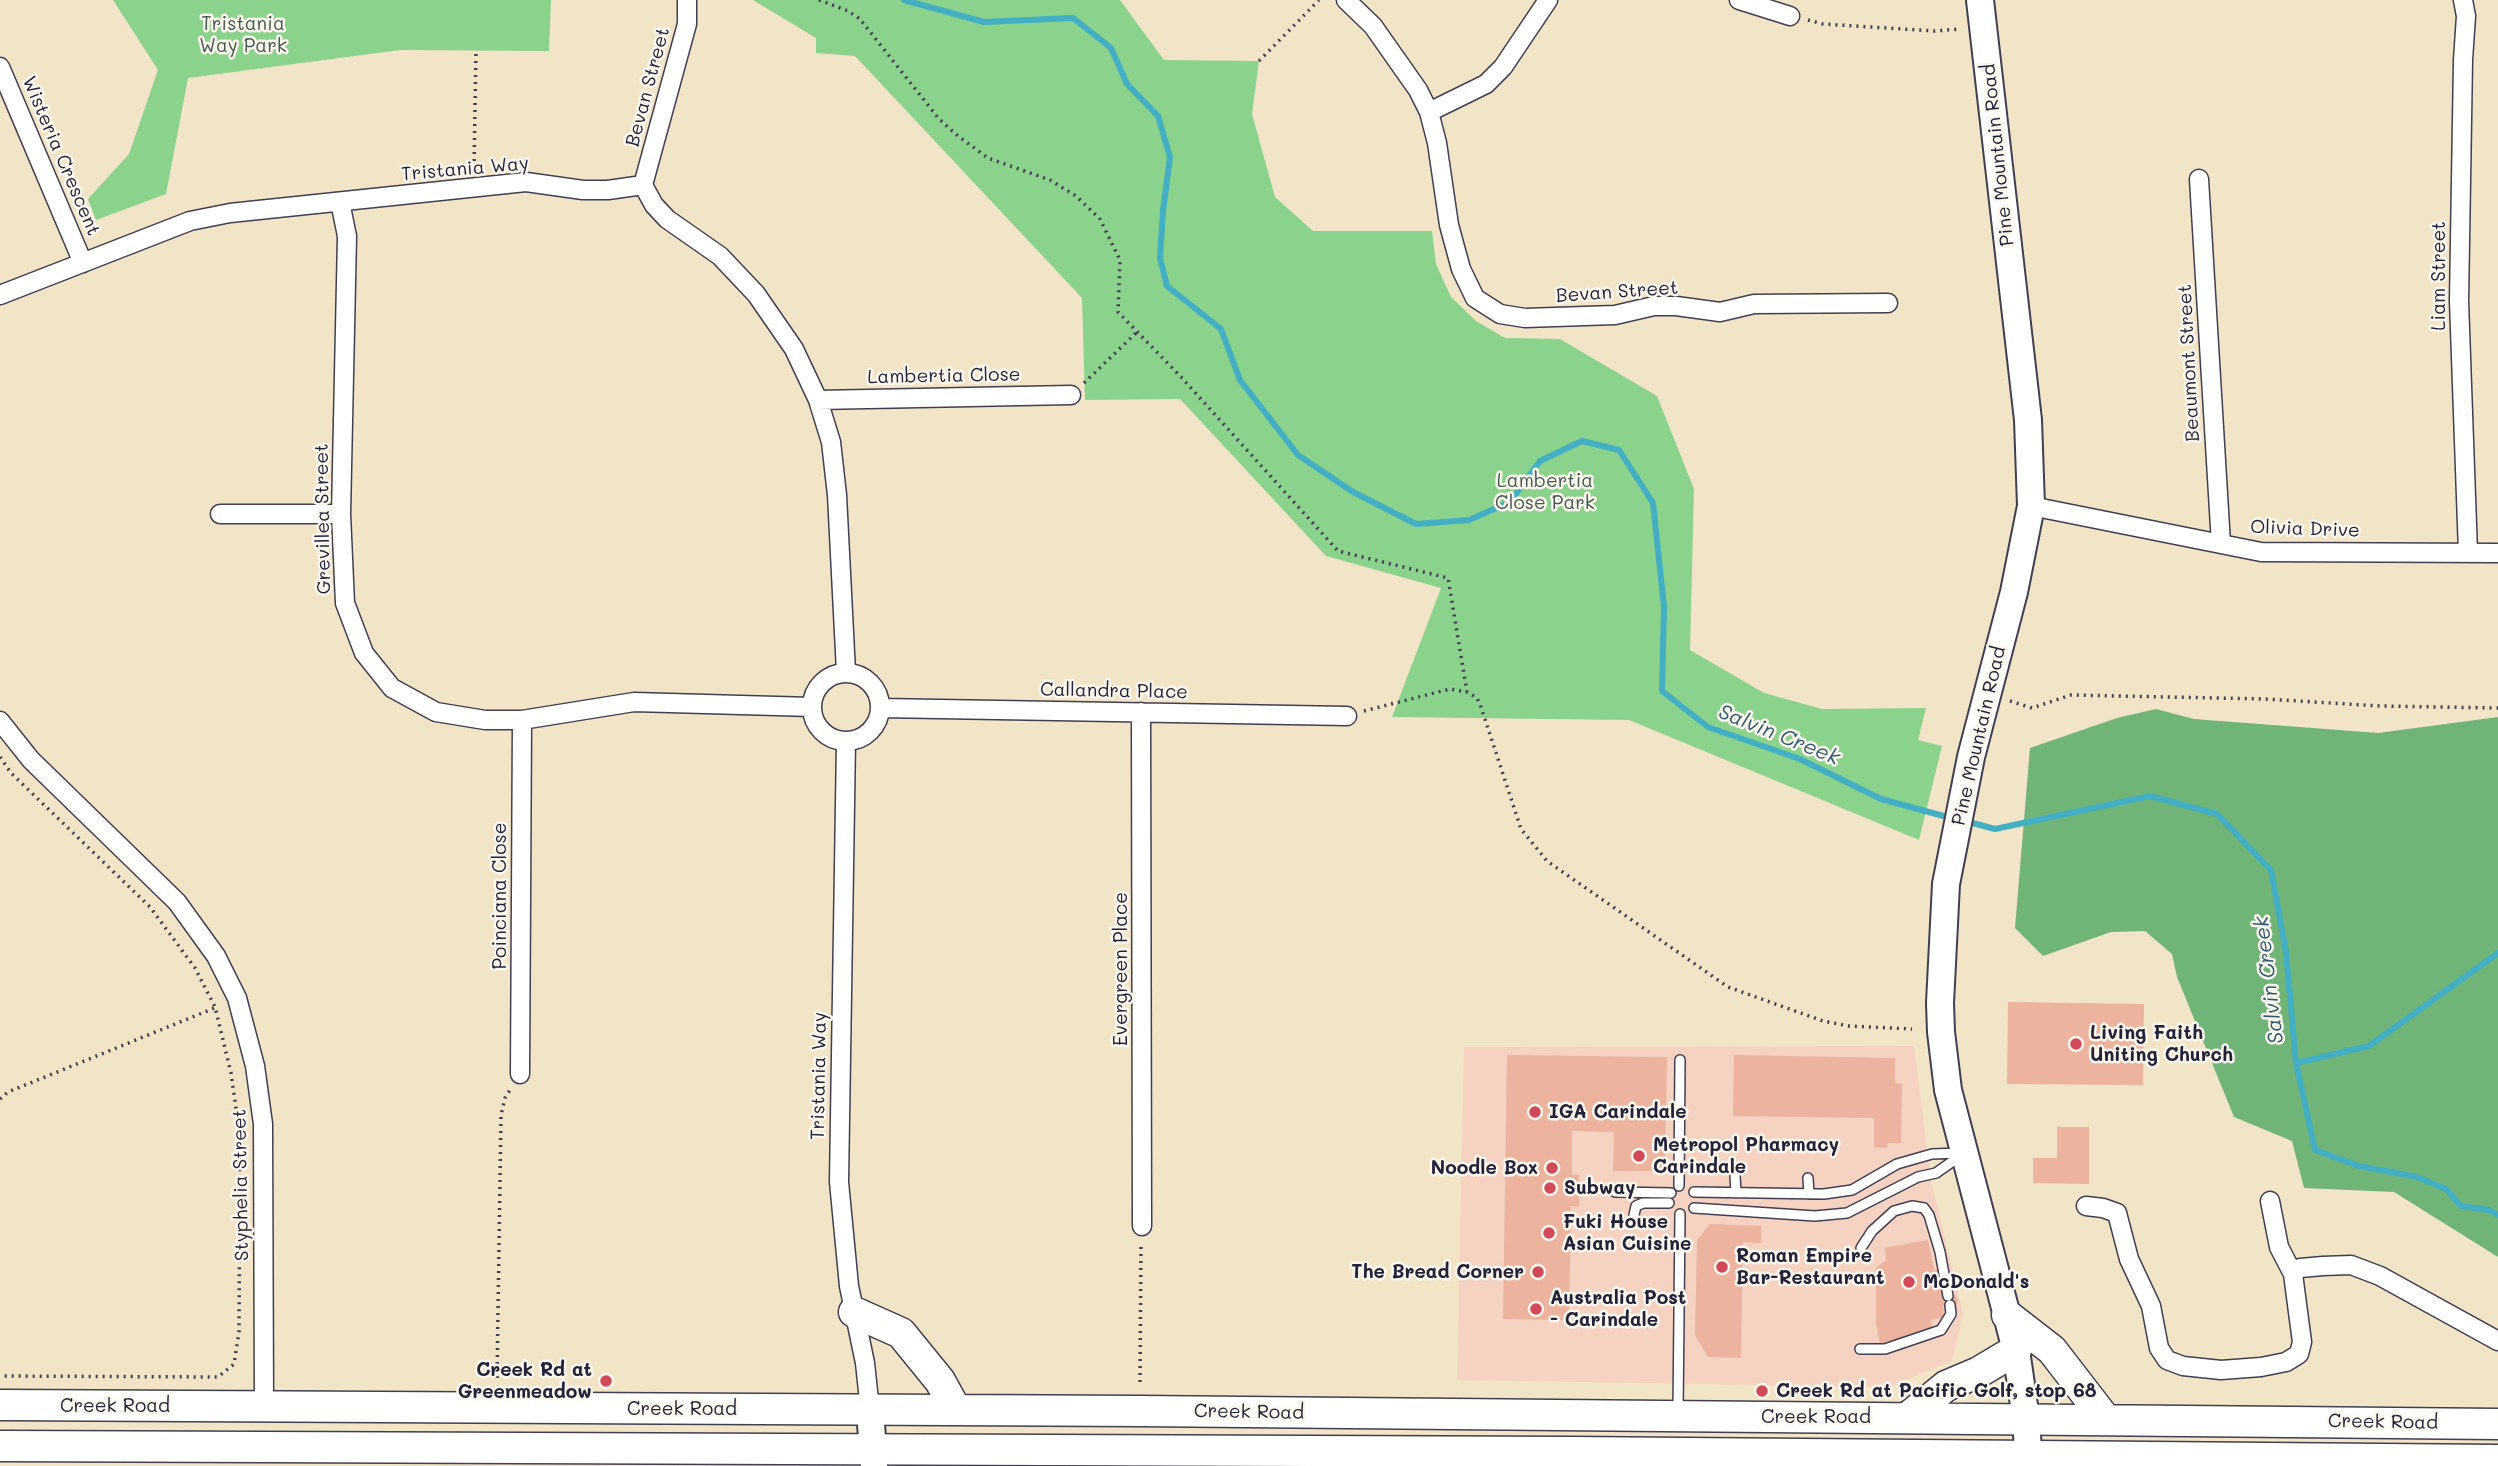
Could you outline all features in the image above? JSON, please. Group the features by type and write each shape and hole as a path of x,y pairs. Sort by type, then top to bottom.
{"main road":[{"path":"854,1312 901,1333 940,1381 956,1410"},
{"path":"2007,1315 2052,1350 2106,1420"},
{"path":"1907,1418 1946,1386 1979,1372 2016,1350"},
{"name":"Creek Road","path":"0,1405 956,1410 2498,1424"},
{"name":"Creek Road","path":"0,1446 874,1457 2498,1460"}],"street":[{"name":"Bevan Street","path":"643,185 687,24 687,0"},
{"name":"Bevan Street","path":"1346,0 1373,26 1418,90 1429,112 1461,269 1475,298 1500,314 1525,318 1615,315 1654,306 1720,312 1754,304 1888,303"},
{"path":"1429,112 1486,84 1503,66 1548,0"},
{"path":"1739,0 1790,16"},
{"name":"Pine Mountain Road","path":"1980,0 2028,420 2031,506 2014,592 1971,757 1946,884 1941,1032 1948,1090 2016,1350 2026,1419 2028,1461"},
{"name":"Liam Street","path":"2463,0 2466,16 2459,301 2468,552"},
{"name":"Wisteria Crescent","path":"0,67 83,263"},
{"name":"Beaumont Street","path":"2199,179 2221,544"},
{"name":"Tristania Way","path":"0,295 190,220 230,213 526,182 583,190 643,185"},
{"path":"643,185 654,205 667,219 720,256 756,294 794,349 818,400 831,442 837,495 846,672"},
{"name":"Grevillea Street","path":"340,202 346,236 341,513 345,603 364,653 392,688 436,712 485,720 522,720 634,702 812,707"},
{"name":"Lambertia Close","path":"818,400 1071,395"},
{"name":"Olivia Drive","path":"2031,506 2261,552 2498,553"},
{"path":"220,514 341,513"},
{"path":"846,672 860,675 871,683 878,694 881,708 878,721 870,732 859,739 846,741 833,738 822,731 815,720 812,707 814,694 822,682 833,675 846,672"},
{"name":"Callandra Place","path":"881,708 1347,716"},
{"name":"Evergreen Place","path":"1142,712 1142,1226"},
{"name":"Poinciana Close","path":"520,1074 522,720"},
{"name":"Styphelia Street","path":"0,721 31,760 177,902 216,956 237,998 255,1066 263,1124 264,1406"},
{"name":"Tristania Way","path":"846,741 839,1182 846,1258 865,1363 870,1410"},
{"path":"2086,1206 2117,1213 2129,1259 2151,1306 2159,1348 2166,1360 2183,1366 2221,1370 2286,1362 2299,1354 2302,1342 2293,1273 2279,1247 2270,1201"},
{"path":"2293,1273 2300,1268 2351,1265 2380,1276 2498,1341"},
{"path":"870,1410 874,1457"}],"lane":[{"path":"1679,1186 1680,1060"},
{"path":"1694,1192 1809,1194 1852,1190 1898,1164 1932,1154 1964,1153"},
{"path":"1694,1208 1815,1216 1847,1213 1918,1177 1936,1174 1964,1153"},
{"path":"1735,1176 1736,1192"},
{"path":"1808,1178 1809,1194"},
{"path":"1615,1192 1670,1198 1636,1206 1634,1215"},
{"path":"1860,1349 1885,1349 1941,1330 1951,1314 1940,1252 1929,1215 1924,1208 1913,1206 1894,1211 1871,1231 1861,1248"},
{"path":"1678,1417 1680,1214"}],"path":[{"path":"819,0 848,11 860,19 939,120 958,136 988,158 1050,180 1076,196 1100,219 1120,260 1118,312 1182,378 1338,551 1448,578 1467,692"},
{"path":"1259,61 1319,0"},
{"path":"1790,16 1823,24 1935,31 1983,27"},
{"path":"474,188 476,50"},
{"path":"1071,395 1138,331"},
{"path":"1347,716 1450,689 1467,692 1476,698 1481,708 1521,829 1547,861 1728,987 1823,1021 1849,1026 1912,1029"},
{"path":"2005,699 2032,708 2071,695 2498,708"},
{"path":"0,757 11,773 149,907 195,968 215,1007 232,1073 240,1136 239,1332 234,1364 218,1377 0,1376"},
{"path":"0,1099 8,1092 237,998"},
{"path":"497,1378 501,1115 505,1098 520,1074"},
{"path":"1140,1382 1142,1226"}],"shaded area":[{"path":"1914,1046 1931,1181 1963,1314 1952,1361 1887,1387 1457,1380 1464,1047"}],"green space":[{"name":"Tristania Way Park","path":"113,0 551,0 549,51 400,50 188,78 166,194 96,220 88,199 129,154 158,70"},
{"name":"Lambertia Close Park","path":"753,0 1120,0 1164,60 1259,61 1252,114 1275,197 1313,231 1432,231 1436,264 1451,297 1476,321 1505,338 1560,339 1657,396 1694,489 1690,650 1764,693 1822,709 1926,708 1918,740 1942,746 1919,840 1629,720 1392,717 1441,588 1326,556 1180,399 1085,400 1082,298 855,56 816,53 816,38"},
{"path":"2156,709 2194,719 2378,733 2498,717 2498,1257 2394,1192 2304,1188 2292,1141 2234,1117 2177,977 2172,954 2145,931 2111,932 2043,956 2015,928 2030,748 2117,718"}],"building":[{"name":"Living Faith Uniting Church","path":"2008,1002 2144,1004 2143,1085 2007,1084"},
{"path":"1507,1055 1667,1057 1665,1171 1613,1171 1614,1132 1572,1131 1572,1175 1579,1175 1579,1207 1571,1206 1569,1320 1503,1319"},
{"path":"1734,1055 1895,1058 1895,1083 1902,1084 1901,1143 1887,1143 1887,1148 1874,1147 1874,1118 1733,1116"},
{"path":"2057,1127 2089,1127 2089,1184 2033,1183 2033,1158 2057,1158"},
{"path":"1710,1224 1761,1226 1761,1243 1743,1242 1741,1358 1708,1357 1695,1335 1697,1240"},
{"name":"McDonald's","path":"1928,1240 1934,1270 1939,1269 1944,1297 1956,1295 1958,1303 1943,1306 1944,1317 1931,1320 1932,1330 1880,1344 1876,1322 1876,1268 1886,1260 1885,1248"}],"waterway":[{"name":"Salvin Creek","path":"904,0 984,22 1073,18 1111,48 1127,84 1158,116 1170,157 1160,258 1167,286 1221,329 1240,380 1298,455 1353,492 1416,524 1469,520 1510,502 1540,461 1582,441 1619,450 1653,503 1664,607 1662,691 1708,727 1800,759 1881,799 1951,818"},
{"name":"Salvin Creek","path":"1965,821 1995,829 2150,796 2217,814 2271,870 2286,952 2296,1063 2315,1150 2359,1166 2417,1177 2446,1189 2461,1206 2489,1210 2498,1215"},
{"path":"2296,1063 2369,1046 2498,953"}],"place":[{"name":"Living Faith Uniting Church","path":"2076,1044"},
{"name":"IGA Carindale","path":"1535,1112"},
{"name":"Metropol Pharmacy Carindale","path":"1639,1156"},
{"name":"Noodle Box","path":"1552,1168"},
{"name":"Subway","path":"1550,1188"},
{"name":"Fuki House Asian Cuisine","path":"1549,1233"},
{"name":"Roman Empire Bar-Restaurant","path":"1722,1267"},
{"name":"The Bread Corner","path":"1538,1272"},
{"name":"McDonald's","path":"1909,1282"},
{"name":"Australia Post - Carindale","path":"1536,1309"},
{"name":"Creek Rd at Greenmeadow","path":"606,1381"},
{"name":"Creek Rd at Pacific Golf, stop 68","path":"1762,1391"}]}
